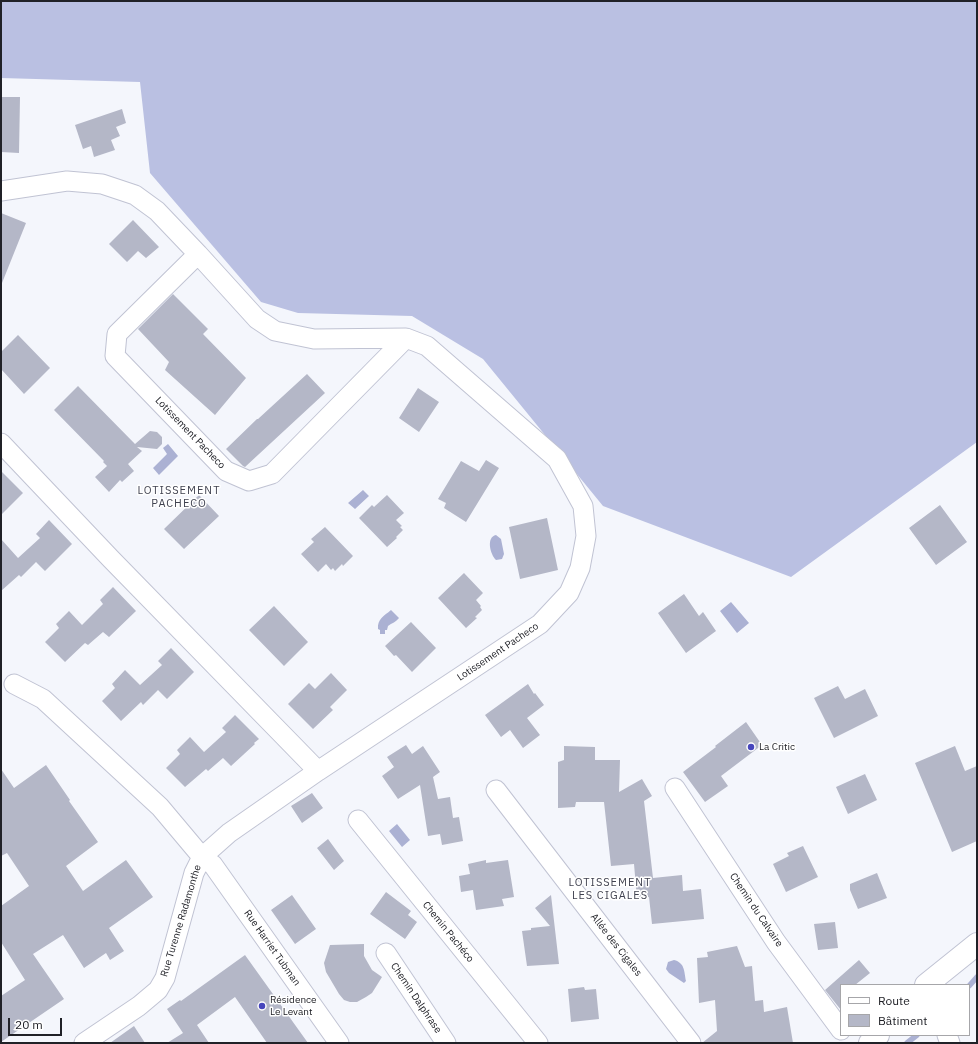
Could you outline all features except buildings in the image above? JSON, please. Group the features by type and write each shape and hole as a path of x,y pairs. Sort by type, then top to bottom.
{"main road":[{"path":"927,984 977,944"}],"street":[{"name":"Lotissement Pacheco","path":"1,191 67,181 102,184 135,195 157,211 257,319 275,331 314,339 406,338 427,346 557,459 583,506 586,536 580,568 570,593 540,624 318,771 230,833 202,857"},
{"name":"Lotissement Pacheco","path":"198,254 117,334 115,356 226,471 249,481 272,474 406,338"},
{"path":"1,443 111,559 318,771"},
{"name":"Rue Harriet Tubman","path":"14,684 43,699 49,704 160,807 202,857 213,865 338,1043"},
{"name":"Chemin du Calvaire","path":"675,788 776,942 840,1029"},
{"name":"Allée des Cigales","path":"496,790 692,1043"},
{"name":"Chemin Pachéco","path":"358,820 538,1043"},
{"name":"Rue Turenne Radamonthe","path":"84,1043 139,1006 158,990 165,978 194,874 202,857"},
{"name":"Chemin Dalphrase","path":"386,953 446,1043"}],"shaded area":[{"path":"1,1 977,1 977,442 791,577 603,506 483,359 412,316 298,313 261,302 150,173 140,82 1,78"},
{"path":"168,444 178,456 159,475 153,468 167,454 163,448"},
{"path":"363,490 369,496 355,509 348,503"},
{"path":"496,535 501,539 504,554 502,559 496,560 492,554 490,542 493,536"},
{"path":"731,602 749,623 737,633 720,611"},
{"path":"391,610 399,618 388,626 387,630 385,630 385,634 380,634 380,630 378,629 379,623"},
{"path":"397,824 410,840 402,847 389,831"},
{"path":"674,960 678,961 682,965 686,981 684,983 669,973 666,969 668,962"}],"waterway":[{"path":"970,985 977,977"},
{"path":"907,1043 916,1036"}],"place":[{"name":"La Critic","path":"751,747"},
{"name":"Résidence Le Levant","path":"262,1006"}],"district":[{"name":"LOTISSEMENT PACHECO","path":"179,497"},
{"name":"LOTISSEMENT LES CIGALES","path":"610,889"}]}
